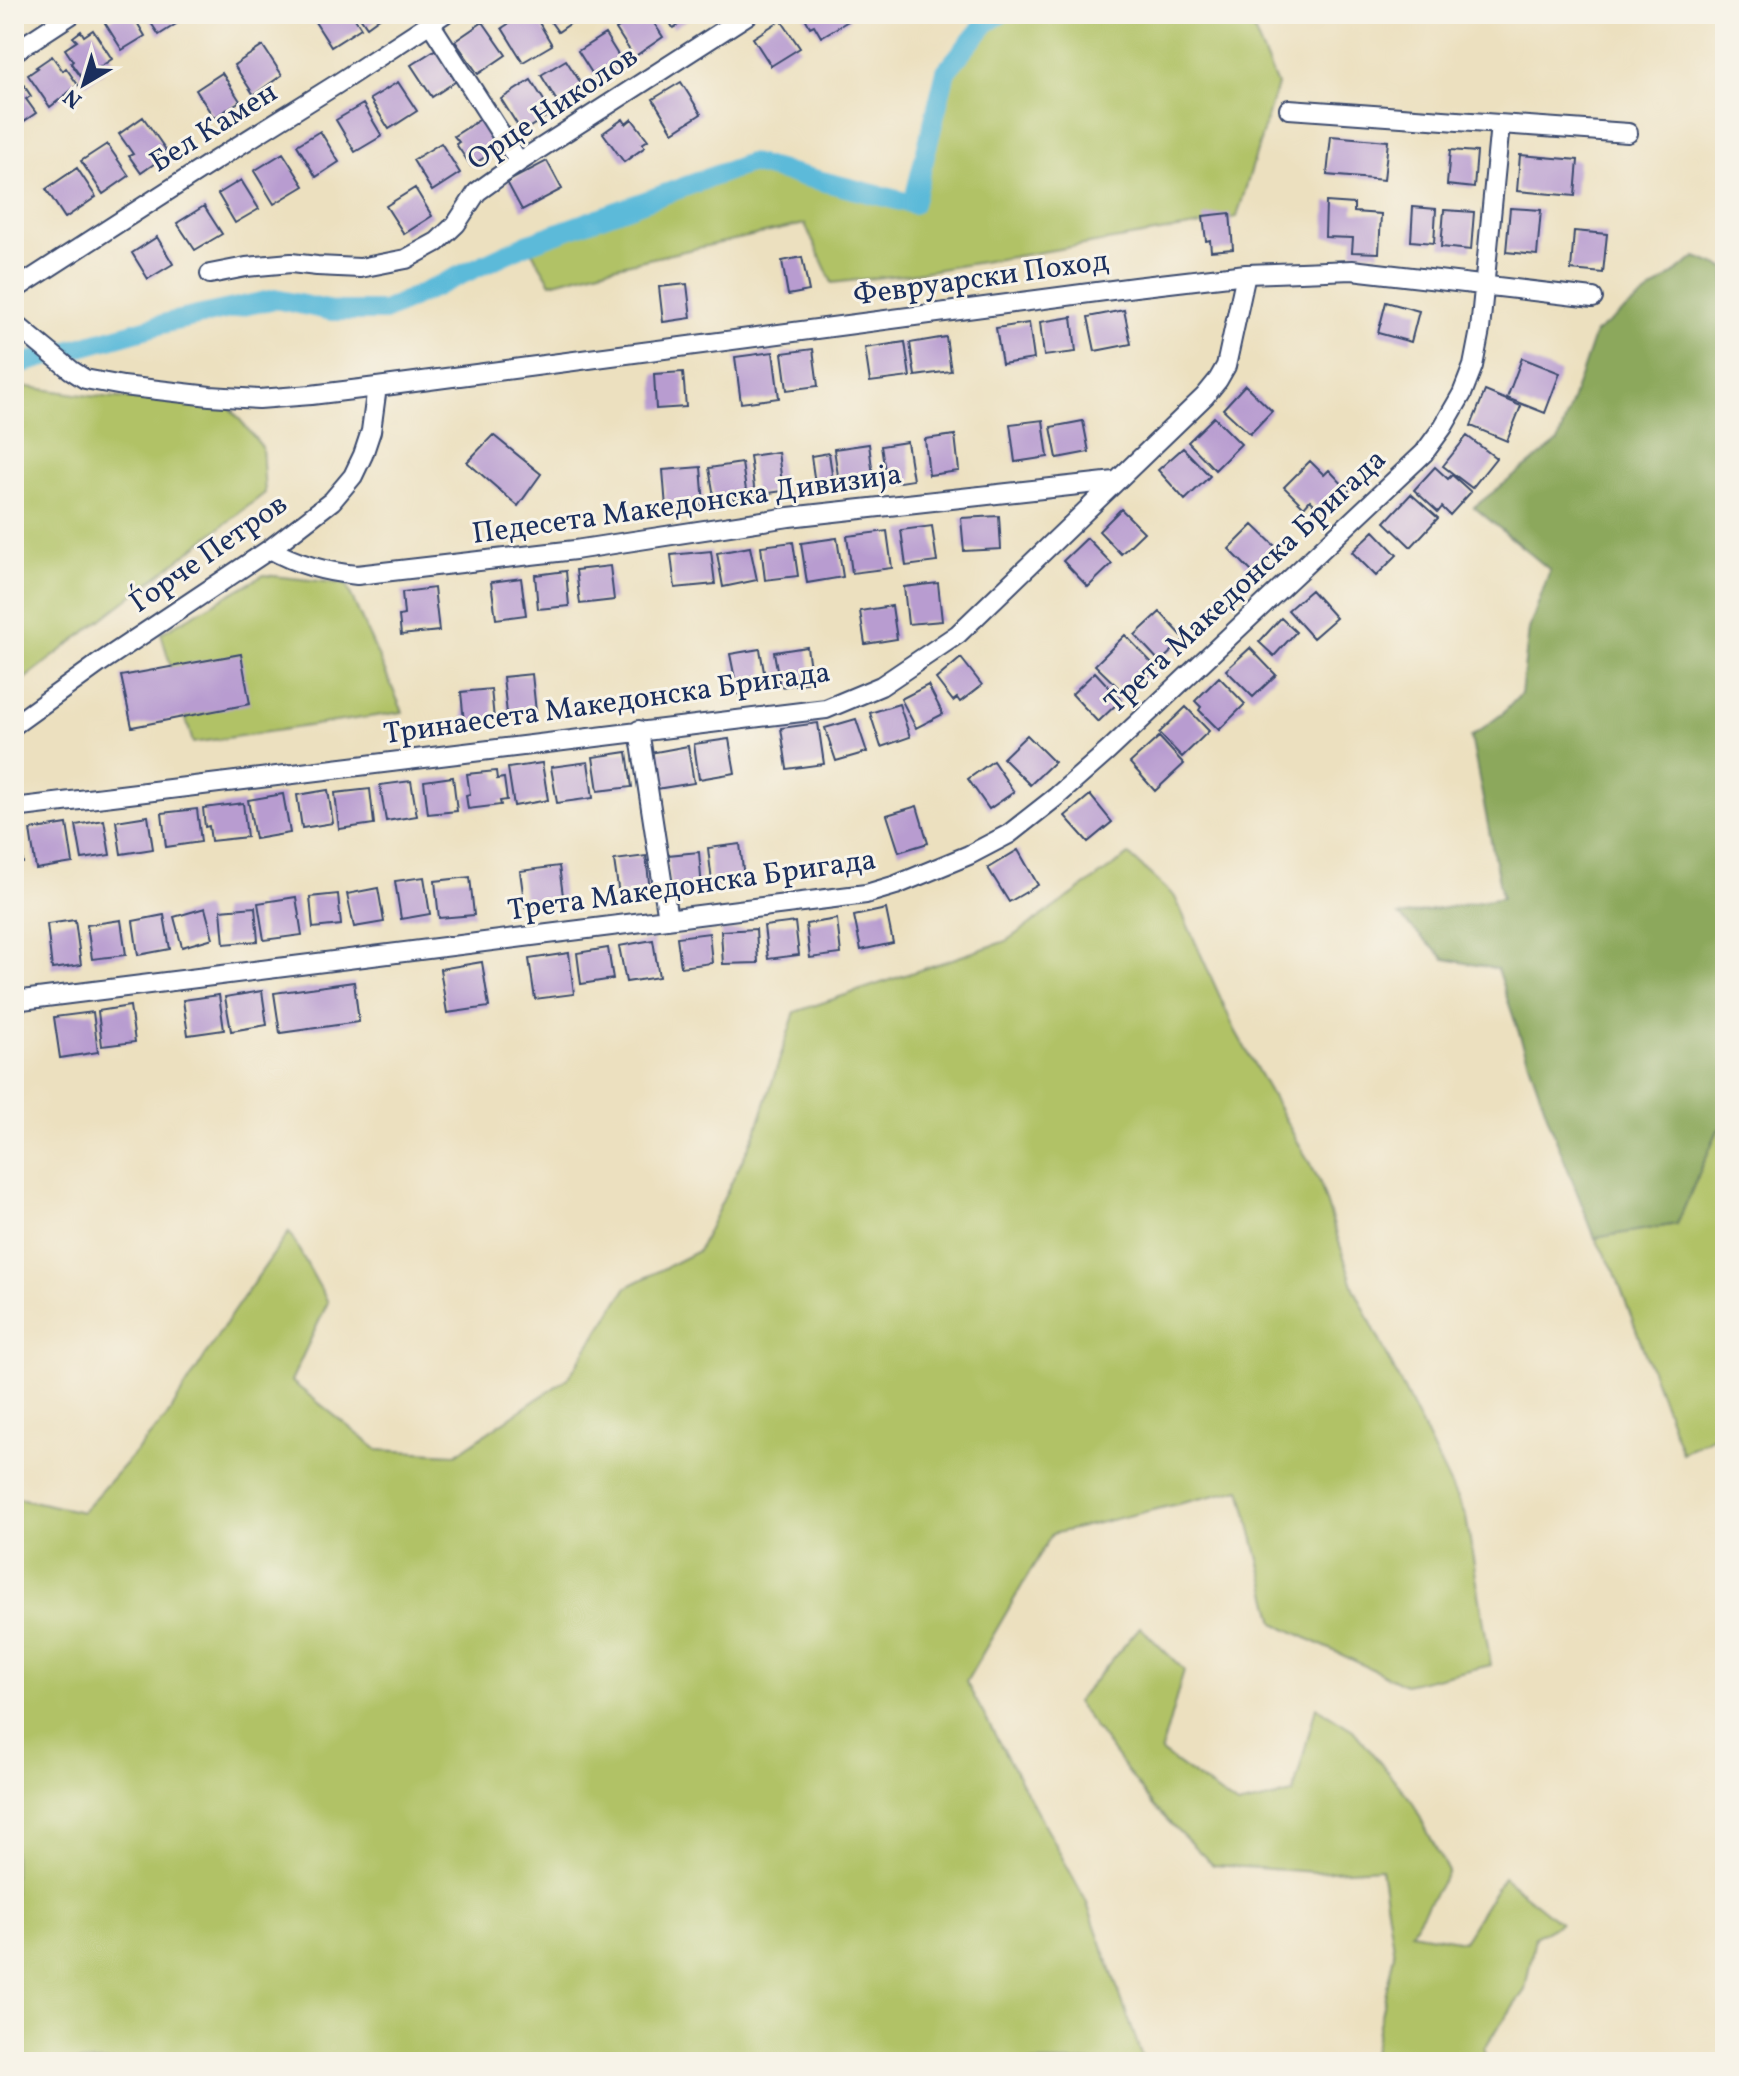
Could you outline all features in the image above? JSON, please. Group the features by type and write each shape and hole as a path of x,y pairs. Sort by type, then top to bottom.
{"street":[{"path":"14,52 72,14"},
{"name":"Орце Николов","path":"210,274 291,263 360,268 406,259 437,242 456,224 477,192 519,162 749,14"},
{"path":"437,18 519,162"},
{"name":"Бел Камен","path":"14,290 437,18"},
{"path":"1289,109 1628,133"},
{"name":"Трета Македонска Бригада","path":"14,1001 866,894 958,860 1009,834 1108,751 1424,453 1443,427 1462,394 1473,366 1480,330 1500,124"},
{"name":"Февруарски Поход","path":"14,323 85,379 210,396 259,399 377,387 1246,274 1352,270 1593,298"},
{"name":"Тринаесета Македонска Бригада","path":"14,808 639,730 796,714 826,709 881,686 958,634 1205,396 1218,380 1230,354 1246,274"},
{"name":"Ѓорче Петров","path":"14,725 101,662 270,549 332,501 353,476 371,431 377,387"},
{"name":"Педесета Македонска Дивизија","path":"270,549 308,567 357,575 575,550 789,517 1115,481"},
{"path":"639,730 668,919"}],"green space":[{"path":"1001,14 1247,14 1277,85 1237,217 910,274 832,283 805,224 551,283 527,244 742,161 913,204 946,71 986,23"},
{"path":"1696,257 1725,268 1725,1126 1718,1130 1677,1224 1595,1238 1551,1126 1497,969 1445,959 1399,916 1502,898 1471,737 1502,714 1521,694 1529,629 1550,570 1474,507 1558,442 1595,333"},
{"path":"14,385 90,396 228,405 262,447 265,493 14,687"},
{"path":"264,575 346,584 403,712 193,743 161,633"},
{"path":"1129,855 1175,897 1235,1030 1319,1180 1354,1288 1466,1517 1491,1665 1405,1685 1275,1623 1241,1489 1052,1534 966,1682 1086,1901 1144,2062 14,2062 14,1497 82,1512 166,1418 231,1315 289,1232 328,1302 291,1381 378,1450 456,1454 568,1378 627,1287 698,1251 756,1132 795,1012 1006,941"},
{"path":"1725,1126 1725,1430 1682,1453 1614,1270 1595,1238 1677,1224 1718,1130"},
{"path":"1140,1627 1184,1670 1161,1752 1237,1806 1293,1794 1316,1707 1353,1730 1412,1801 1448,1872 1411,1932 1463,1941 1503,1877 1560,1923 1535,1937 1525,1990 1484,2048 1485,2062 1371,2062 1394,1954 1381,1868 1315,1872 1213,1865 1154,1807 1076,1702"}],"building":[{"path":"119,14 132,14 145,36 122,50 105,23"},
{"path":"145,14 185,14 187,17 159,35"},
{"path":"310,14 352,14 361,28 331,47"},
{"path":"358,14 385,14 367,27"},
{"path":"524,14 534,14 552,45 523,62 502,28"},
{"path":"545,14 584,14 558,32"},
{"path":"638,14 648,14 663,37 634,57 616,29"},
{"path":"665,14 697,14 673,28"},
{"path":"803,14 846,14 850,20 821,37 814,25 810,27"},
{"path":"781,20 800,48 771,66 753,38"},
{"path":"483,22 506,55 478,74 455,41"},
{"path":"93,30 112,59 100,67 104,72 86,84 65,49 77,41 73,37 81,31 84,36"},
{"path":"605,34 626,68 599,84 578,51"},
{"path":"263,46 282,75 254,95 234,65"},
{"path":"441,46 461,78 432,97 411,65"},
{"path":"52,56 63,71 66,68 78,85 50,107 28,75"},
{"path":"566,60 584,88 558,103 541,75"},
{"path":"222,73 240,101 214,118 196,90"},
{"path":"19,78 31,96 26,99 36,113 14,128 14,81"},
{"path":"531,80 552,113 522,132 501,99"},
{"path":"398,82 417,111 389,129 370,99"},
{"path":"681,82 701,114 673,132 653,99"},
{"path":"363,104 382,136 355,152 336,120"},
{"path":"143,117 166,150 155,157 158,161 141,173 119,134"},
{"path":"484,117 502,146 471,166 454,136"},
{"path":"623,119 626,124 632,119 648,140 642,144 645,147 624,162 603,133"},
{"path":"320,131 339,162 316,177 297,145"},
{"path":"1331,136 1388,141 1384,180 1327,175"},
{"path":"441,143 460,173 432,191 413,160"},
{"path":"107,144 129,176 103,194 81,161"},
{"path":"1450,150 1477,152 1474,188 1447,185"},
{"path":"283,153 304,186 274,204 254,171"},
{"path":"1520,155 1578,160 1575,196 1517,191"},
{"path":"547,161 562,189 522,210 507,182"},
{"path":"77,168 96,197 65,218 46,189"},
{"path":"241,180 259,209 235,223 218,194"},
{"path":"415,188 432,216 404,234 386,206"},
{"path":"1326,202 1354,204 1354,212 1381,214 1379,253 1352,252 1353,238 1325,237"},
{"path":"204,206 222,234 195,250 177,223"},
{"path":"1413,207 1436,209 1434,243 1411,241"},
{"path":"1510,208 1541,210 1537,255 1506,252"},
{"path":"1444,210 1474,212 1471,250 1441,247"},
{"path":"1230,213 1233,249 1211,251 1210,240 1206,241 1203,216"},
{"path":"1574,231 1607,234 1603,273 1571,270"},
{"path":"157,237 173,264 148,279 132,253"},
{"path":"802,257 809,291 788,295 782,261"},
{"path":"687,284 691,318 663,322 659,287"},
{"path":"1386,302 1419,311 1411,342 1378,333"},
{"path":"1124,310 1131,344 1095,351 1088,317"},
{"path":"1072,317 1076,352 1044,356 1040,322"},
{"path":"1029,323 1034,359 1002,364 996,328"},
{"path":"946,337 951,371 915,376 910,343"},
{"path":"905,342 910,377 870,382 865,348"},
{"path":"813,349 818,386 787,390 782,353"},
{"path":"773,352 779,398 741,403 735,357"},
{"path":"1522,358 1560,373 1545,413 1507,398"},
{"path":"683,372 686,407 656,409 654,374"},
{"path":"1245,385 1272,411 1250,434 1223,409"},
{"path":"1485,391 1521,406 1507,441 1471,426"},
{"path":"1214,417 1241,444 1215,470 1188,442"},
{"path":"1043,420 1048,457 1015,462 1010,424"},
{"path":"1083,421 1089,452 1057,458 1051,427"},
{"path":"493,435 541,474 518,506 467,462"},
{"path":"955,435 959,471 929,475 925,439"},
{"path":"1467,436 1496,458 1472,488 1443,466"},
{"path":"907,442 913,480 887,484 881,446"},
{"path":"869,444 874,484 840,489 834,449"},
{"path":"1183,448 1210,476 1185,500 1158,470"},
{"path":"778,452 783,491 755,495 750,456"},
{"path":"829,453 834,488 816,491 811,456"},
{"path":"1310,461 1324,475 1329,470 1349,491 1325,515 1310,500 1304,507 1284,487"},
{"path":"742,463 747,497 715,502 709,468"},
{"path":"701,467 704,505 666,508 663,470"},
{"path":"1435,467 1448,479 1452,475 1471,492 1450,515 1442,507 1438,512 1414,490"},
{"path":"1411,494 1438,518 1411,547 1385,522"},
{"path":"1121,509 1144,532 1121,554 1099,531"},
{"path":"999,516 1001,549 964,551 961,518"},
{"path":"1253,525 1279,550 1255,575 1229,549"},
{"path":"932,526 937,562 906,566 901,530"},
{"path":"887,531 892,568 852,573 847,536"},
{"path":"1374,531 1397,555 1376,576 1352,552"},
{"path":"837,538 843,577 807,583 801,543"},
{"path":"1087,538 1112,564 1088,587 1063,561"},
{"path":"793,542 798,576 765,580 761,546"},
{"path":"750,547 757,580 723,587 717,553"},
{"path":"711,551 715,584 675,588 671,555"},
{"path":"610,566 614,600 580,604 576,570"},
{"path":"566,571 569,606 538,609 535,575"},
{"path":"521,578 526,615 496,619 491,582"},
{"path":"938,583 942,621 908,624 904,587"},
{"path":"434,588 439,631 401,635 399,616 404,615 402,592"},
{"path":"1311,590 1336,618 1313,638 1288,610"},
{"path":"892,606 897,639 865,644 860,611"},
{"path":"1160,612 1185,639 1160,662 1135,635"},
{"path":"1281,618 1296,632 1274,656 1259,642"},
{"path":"1125,635 1156,667 1127,696 1095,665"},
{"path":"807,647 812,682 780,687 774,652"},
{"path":"1250,648 1276,675 1253,697 1226,670"},
{"path":"760,649 767,689 738,694 730,654"},
{"path":"241,654 250,704 132,727 121,676"},
{"path":"961,658 982,685 960,702 957,698 953,701 936,679"},
{"path":"1095,672 1121,700 1098,722 1072,694"},
{"path":"532,674 536,712 507,714 503,677"},
{"path":"1219,677 1245,704 1219,730 1199,710 1201,707 1195,701"},
{"path":"928,685 943,714 916,728 901,699"},
{"path":"491,689 494,719 464,722 461,692"},
{"path":"899,704 910,737 881,747 870,713"},
{"path":"1186,707 1209,731 1182,757 1159,733"},
{"path":"856,719 867,752 836,761 825,728"},
{"path":"818,723 824,764 787,769 781,728"},
{"path":"1027,735 1054,762 1030,785 1003,758"},
{"path":"1159,737 1184,764 1155,791 1130,763"},
{"path":"729,739 735,773 699,779 694,744"},
{"path":"688,746 694,783 656,789 650,753"},
{"path":"627,752 632,787 598,791 593,757"},
{"path":"993,761 1014,792 989,809 968,779"},
{"path":"588,762 593,798 557,803 551,767"},
{"path":"542,763 548,800 514,806 508,768"},
{"path":"496,771 497,779 504,778 507,800 500,801 501,805 468,809 466,795 470,794 467,774"},
{"path":"453,777 457,811 428,814 424,781"},
{"path":"411,781 417,816 386,821 380,785"},
{"path":"370,789 374,824 339,829 335,793"},
{"path":"328,790 333,823 302,828 297,795"},
{"path":"283,794 290,833 255,839 248,800"},
{"path":"1090,795 1112,822 1088,842 1065,816"},
{"path":"243,803 247,837 211,841 209,826 205,827 203,808"},
{"path":"917,806 928,843 899,852 887,815"},
{"path":"197,809 201,842 166,847 162,813"},
{"path":"148,816 153,849 121,854 116,821"},
{"path":"104,820 110,855 82,859 76,825"},
{"path":"67,824 73,863 36,869 30,830"},
{"path":"14,832 19,832 23,863 14,865"},
{"path":"740,844 744,878 712,882 708,848"},
{"path":"1018,850 1038,885 1009,902 988,868"},
{"path":"699,852 702,890 672,893 668,855"},
{"path":"646,856 650,891 619,895 614,860"},
{"path":"559,866 564,903 525,908 520,871"},
{"path":"424,877 430,914 401,919 395,881"},
{"path":"470,877 474,915 439,918 435,881"},
{"path":"378,888 384,922 354,927 347,894"},
{"path":"338,894 341,925 313,928 310,897"},
{"path":"296,897 302,935 264,940 258,903"},
{"path":"255,907 258,941 224,944 221,910"},
{"path":"205,908 213,938 182,947 174,917"},
{"path":"886,909 893,943 861,950 854,916"},
{"path":"164,915 170,949 138,955 133,921"},
{"path":"837,919 841,954 810,958 806,924"},
{"path":"75,920 81,965 52,969 47,924"},
{"path":"121,920 126,955 92,959 87,925"},
{"path":"795,922 799,955 768,959 764,926"},
{"path":"756,929 758,963 723,964 721,931"},
{"path":"709,933 712,963 681,967 677,937"},
{"path":"653,940 659,977 626,982 619,946"},
{"path":"608,948 613,979 581,984 577,953"},
{"path":"569,953 574,994 535,999 529,959"},
{"path":"482,962 489,1007 447,1013 440,969"},
{"path":"354,982 359,1022 280,1033 274,993"},
{"path":"262,991 267,1025 231,1031 225,997"},
{"path":"219,995 224,1030 188,1035 183,1000"},
{"path":"130,1006 135,1042 102,1046 98,1011"},
{"path":"93,1012 98,1052 60,1058 54,1017"}],"waterway":[{"path":"14,366 170,322 275,299 332,311 384,311 527,244 750,163 913,204 946,71 986,23 1001,14"}]}
